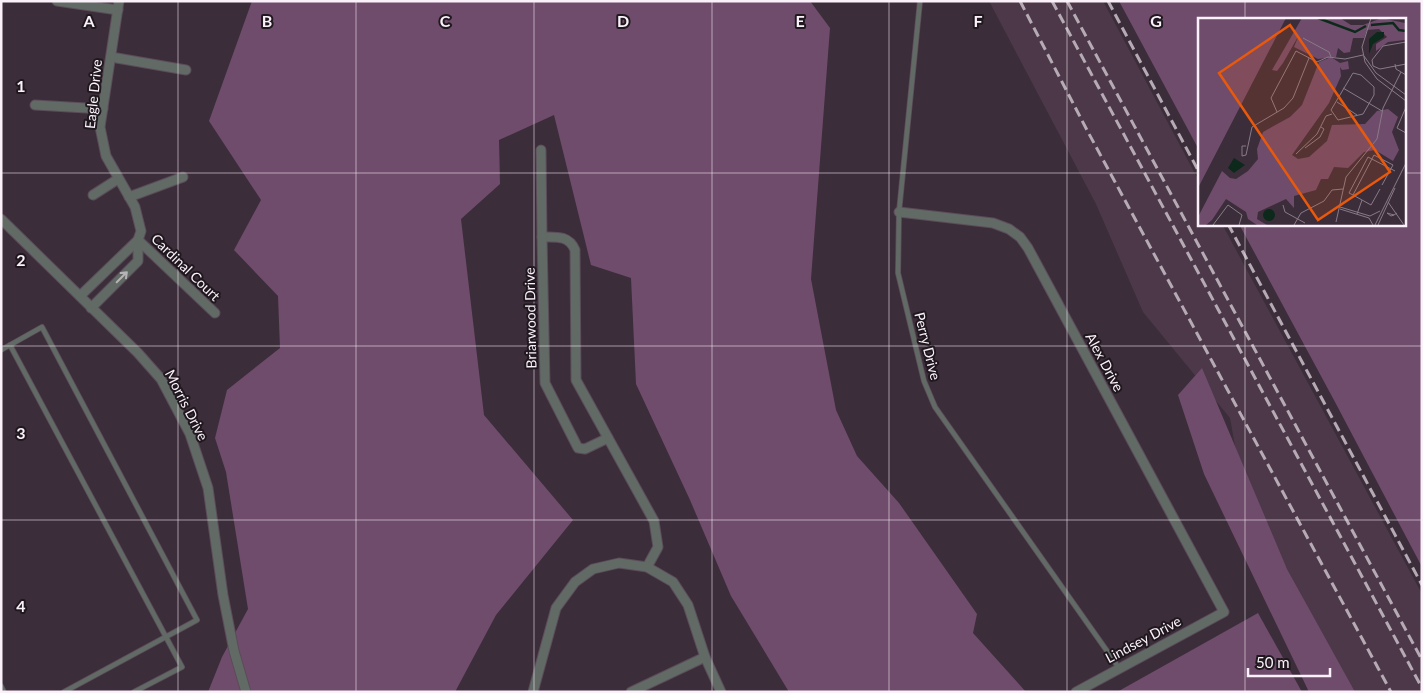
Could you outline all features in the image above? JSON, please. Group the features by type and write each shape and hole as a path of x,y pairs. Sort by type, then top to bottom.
{"street":[{"path":"57,1 118,5"},
{"name":"Eagle Drive","path":"92,308 138,261 138,240 141,231 135,207 106,156 100,127 118,5"},
{"path":"111,57 186,70"},
{"path":"35,105 103,109"},
{"name":"Briarwood Drive","path":"541,150 544,382 578,448 585,449 608,438"},
{"path":"129,197 183,177"},
{"path":"93,195 118,179"},
{"name":"Alex Drive","path":"899,212 993,223 1009,229 1020,236 1224,612"},
{"name":"Morris Drive","path":"1,219 138,353 161,379 190,434 208,488 226,614 246,692"},
{"path":"542,237 568,239 575,250 576,380 654,521 658,547 647,567"},
{"path":"80,296 138,240"},
{"name":"Cardinal Court","path":"138,240 214,313"},
{"path":"533,692 556,608 575,582 593,569 619,562 647,567 673,582 688,606 705,657 721,692"},
{"name":"Lindsey Drive","path":"1076,692 1224,612"},
{"path":"631,692 705,657"}],"lane":[{"name":"Perry Drive","path":"920,1 899,212 898,273 924,381 935,407 1119,668"},
{"path":"1,350 42,327 198,620 64,692"},
{"path":"10,345 182,667 134,692"},
{"path":"1,686 4,692"}],"shaded area":[{"path":"252,1 810,1 830,28 811,279 836,410 857,456 899,503 977,614 973,633 1026,692 789,692 731,596 690,500 636,384 631,278 591,265 554,115 499,140 500,184 461,219 484,415 573,520 496,615 455,692 208,692 222,657 248,609 226,472 215,438 227,390 280,348 278,296 234,250 261,200 209,121"},
{"path":"989,1 1103,1 1198,179 1198,225 1223,225 1422,594 1422,692 1353,692 1242,485 1230,418 1143,312 1096,204"},
{"path":"1119,1 1422,1 1422,567 1240,225 1406,225 1406,18 1198,18 1198,148"},
{"path":"1202,368 1287,569 1355,692 1309,692 1204,474 1178,395"},
{"path":"1258,613 1302,692 1117,692"}],"railway":[{"path":"1020,1 1088,132 1391,692"},
{"path":"1052,1 1422,688"},
{"path":"1067,1 1422,660"},
{"path":"1108,1 1198,170"},
{"path":"1229,225 1422,585"}]}
